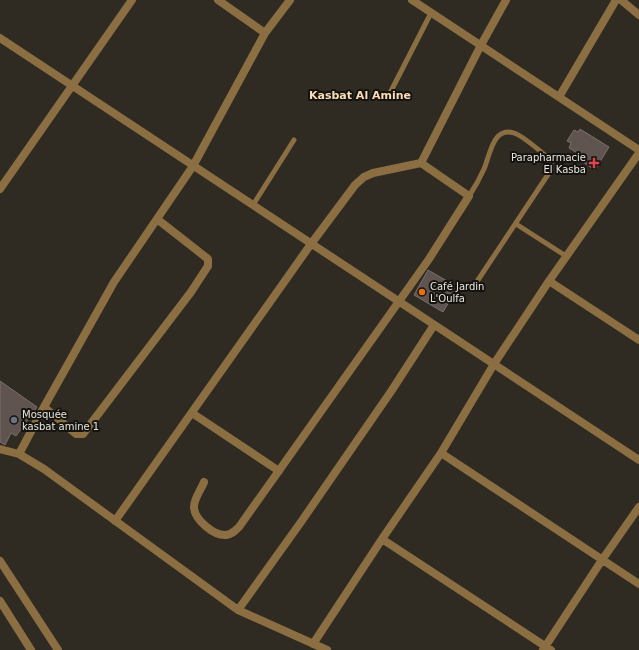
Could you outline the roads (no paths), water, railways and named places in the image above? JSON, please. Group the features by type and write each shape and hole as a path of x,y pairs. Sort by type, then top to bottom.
{"street":[{"path":"0,189 132,0"},
{"path":"218,0 266,33"},
{"path":"19,454 114,282 193,166 266,33 290,0"},
{"path":"412,0 639,150"},
{"path":"421,163 481,45 506,0"},
{"path":"559,97 616,0"},
{"path":"621,0 639,15"},
{"path":"0,38 639,460"},
{"path":"313,644 441,453 494,364 549,281 639,153"},
{"path":"115,521 311,244 355,185 364,177 373,173 421,163 469,196 429,259 399,302 239,527 231,534 224,535 217,533 199,521 196,516 194,503 204,482"},
{"path":"44,407 76,434 83,434 191,292 208,266 208,259 157,219"},
{"path":"549,281 639,340"},
{"path":"238,610 302,522 392,390 434,325"},
{"path":"192,413 279,471"},
{"path":"0,449 19,454 44,469 238,610 327,650"},
{"path":"441,453 639,584"},
{"path":"382,539 546,649 602,560 639,507"},
{"path":"0,561 58,650"},
{"path":"0,601 31,650"}],"lane":[{"path":"390,91 430,13"},
{"path":"469,196 480,178 493,143 498,135 506,132 515,133 547,156 551,162 551,170 478,280"},
{"path":"253,205 294,140"},
{"path":"516,224 566,256"}],"place":[{"name":"Parapharmacie El Kasba","path":"594,163"},
{"name":"Café Jardin L'Oulfa","path":"422,292"},
{"name":"Mosquée kasbat amine 1","path":"14,420"}],"district":[{"name":"Kasbat Al Amine","path":"360,95"}]}
